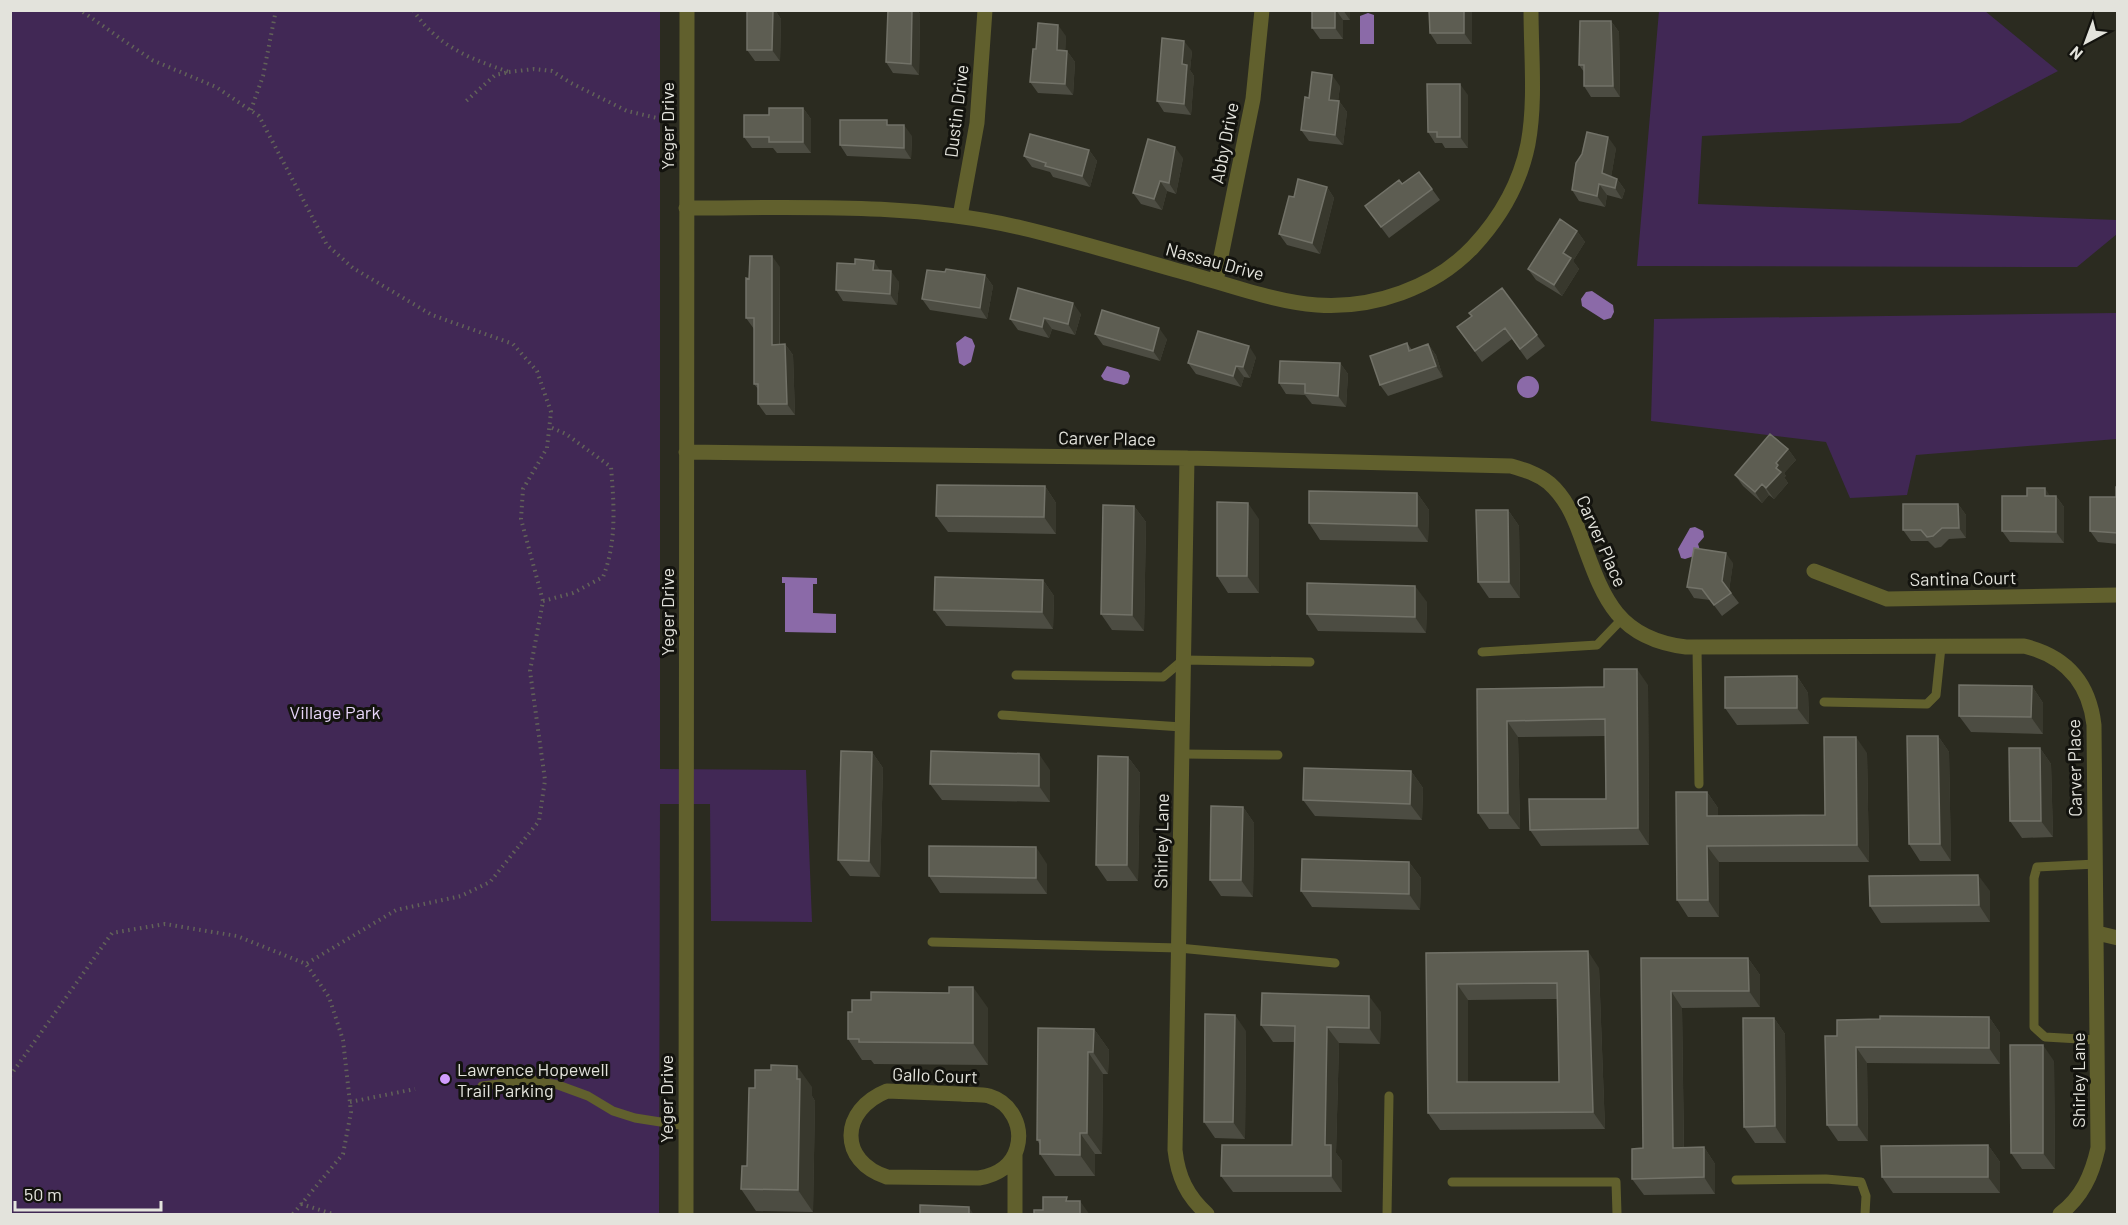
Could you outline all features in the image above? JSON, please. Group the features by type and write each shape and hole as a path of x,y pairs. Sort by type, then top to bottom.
{"street":[{"name":"Yeger Drive","path":"686,1215 687,10"},
{"name":"Dustin Drive","path":"960,216 977,123 985,10"},
{"name":"Abby Drive","path":"1216,281 1253,99 1262,10"},
{"name":"Nassau Drive","path":"686,208 880,208 960,216 1022,228 1294,302 1349,305 1383,299 1413,288 1440,273 1466,254 1505,206 1522,164 1531,112 1531,10"},
{"name":"Carver Place","path":"686,452 1186,458 1511,466 1532,472 1549,483 1564,498 1573,514 1602,594 1622,619 1650,638 1672,645 1697,647 2024,646 2043,651 2062,662 2076,674 2086,691 2094,725 2097,933"},
{"name":"Shirley Lane","path":"1186,458 1177,1168 1184,1188 1207,1215"},
{"name":"Santina Court","path":"1814,571 1887,598 2118,595"},
{"name":"Shirley Lane","path":"2060,1215 2084,1190 2094,1170 2098,1148 2097,933"},
{"path":"2097,933 2118,938"},
{"name":"Gallo Court","path":"1015,1154 1005,1167 993,1175 979,1178 887,1178 873,1173 861,1163 854,1150 851,1136 853,1121 860,1108 872,1097 886,1091 990,1096 1001,1102 1015,1119 1019,1140 1015,1154 1016,1215"}],"lane":[{"path":"1482,652 1597,645 1622,619"},
{"path":"1697,647 1699,784"},
{"path":"1824,702 1927,704 1936,695 1941,647"},
{"path":"1016,675 1163,677 1183,660 1310,662"},
{"path":"1002,715 1182,727"},
{"path":"1182,754 1278,754"},
{"path":"2096,864 2037,867 2034,878 2034,1027 2045,1037 2097,1040"},
{"path":"933,942 1179,948 1335,963"},
{"path":"482,1086 531,1080 558,1084 588,1096 613,1111 634,1118 686,1126"},
{"path":"1387,1215 1389,1096"},
{"path":"1736,1180 1826,1179 1861,1182 1866,1196 1865,1215"},
{"path":"1452,1182 1616,1182 1617,1215"}],"path":[{"path":"80,10 153,60 216,87 260,116 327,245 353,268 432,315 513,344 537,371 551,412 547,448 523,489 521,519 543,601 530,671 544,780 539,821 490,882 461,896 396,910 306,964"},
{"path":"251,110 263,76 276,10"},
{"path":"413,10 428,31 466,57 509,72"},
{"path":"464,103 495,75 534,69 552,71 627,111 666,121 687,119"},
{"path":"543,601 573,593 603,577 610,559 613,530 611,467 566,434 550,427"},
{"path":"10,1076 112,933 165,924 237,936 306,964 329,997 343,1040 350,1102 343,1154 293,1215"},
{"path":"350,1102 415,1089"},
{"path":"300,1204 333,1215"}],"green space":[{"name":"Village Park","path":"10,11 660,11 660,769 806,770 812,922 711,921 710,804 660,804 659,1214 11,1214"},
{"path":"1659,11 1985,11 2058,71 1960,123 1702,136 1698,204 2117,220 2117,234 2077,267 1637,266"},
{"path":"2117,313 2117,439 1916,455 1907,495 1850,498 1826,442 1651,421 1654,319"}],"shaded area":[{"path":"1368,13 1374,15 1374,44 1360,44 1360,16"},
{"path":"1592,291 1613,305 1614,312 1611,318 1604,320 1582,306 1581,299 1586,292"},
{"path":"965,336 972,339 975,346 971,362 964,366 959,363 956,343"},
{"path":"1107,366 1128,372 1130,376 1128,383 1124,385 1104,380 1101,376"},
{"path":"1528,376 1536,379 1539,387 1536,395 1528,398 1520,395 1517,387 1520,379"},
{"path":"1695,527 1703,531 1704,537 1698,544 1700,550 1697,555 1681,558 1678,549 1690,528"},
{"path":"782,577 817,578 817,584 813,584 813,613 836,614 836,633 785,632 785,583 782,583"}],"building":[{"path":"747,10 773,10 772,50 747,50"},
{"path":"888,10 912,10 911,64 886,62"},
{"path":"1312,10 1335,10 1335,28 1312,28"},
{"path":"1429,10 1464,10 1464,33 1430,33"},
{"path":"1580,21 1611,21 1613,86 1584,86 1584,65 1579,65"},
{"path":"1038,23 1058,25 1057,50 1067,51 1065,84 1030,82"},
{"path":"1162,38 1184,41 1182,64 1187,65 1184,104 1157,101"},
{"path":"1312,72 1332,75 1329,100 1339,101 1335,135 1301,130 1305,97 1309,98"},
{"path":"1427,84 1460,84 1460,137 1437,137 1437,132 1428,132"},
{"path":"769,108 803,108 803,142 769,142 769,137 744,137 744,115 769,115"},
{"path":"840,120 887,120 887,125 904,125 904,148 840,145"},
{"path":"1587,132 1608,137 1602,173 1617,179 1615,188 1599,184 1597,196 1572,190 1576,163 1582,154"},
{"path":"1030,134 1089,150 1082,176 1045,166 1046,163 1024,156"},
{"path":"1148,139 1175,147 1169,183 1160,181 1154,199 1133,193"},
{"path":"1419,172 1432,189 1381,227 1365,206 1399,180 1402,184"},
{"path":"1298,179 1327,187 1312,243 1279,234 1289,196 1294,197"},
{"path":"1560,219 1577,231 1563,253 1571,258 1554,285 1528,269"},
{"path":"750,256 772,256 772,345 785,344 787,404 758,404 758,384 754,384 754,318 746,318 746,278 749,279"},
{"path":"855,259 874,261 873,270 891,271 890,294 836,290 837,263 855,264"},
{"path":"946,269 985,275 980,308 922,299 927,270 945,272"},
{"path":"1018,288 1073,303 1068,324 1044,318 1042,327 1010,319"},
{"path":"1502,288 1537,335 1520,349 1505,328 1475,351 1457,327 1472,316 1469,313"},
{"path":"1102,310 1159,328 1153,351 1095,334"},
{"path":"1198,331 1249,346 1243,367 1236,366 1233,376 1188,363"},
{"path":"1407,343 1409,351 1428,344 1436,366 1380,385 1370,356"},
{"path":"1280,361 1340,363 1338,396 1305,393 1305,384 1279,383"},
{"path":"1770,434 1788,449 1776,463 1778,465 1776,468 1781,472 1766,488 1762,484 1755,492 1735,475"},
{"path":"937,485 1045,486 1044,517 936,516"},
{"path":"2116,487 2118,487 2118,533 2090,531 2090,497 2116,497"},
{"path":"2027,488 2045,488 2045,496 2056,496 2056,532 2002,531 2002,496 2027,496"},
{"path":"1309,491 1417,493 1417,526 1309,523"},
{"path":"1217,502 1248,503 1247,576 1217,576"},
{"path":"1903,504 1958,504 1959,528 1942,528 1933,536 1927,537 1921,530 1903,530"},
{"path":"1103,505 1134,506 1132,615 1101,614"},
{"path":"1476,510 1508,510 1509,582 1478,582"},
{"path":"1694,548 1726,553 1722,581 1731,593 1714,605 1702,589 1687,587"},
{"path":"935,577 1043,580 1042,612 934,610"},
{"path":"1307,583 1415,586 1415,617 1307,614"},
{"path":"1604,669 1637,669 1638,828 1530,830 1529,799 1606,799 1605,719 1507,721 1508,813 1478,813 1477,689 1604,687"},
{"path":"1797,676 1797,708 1725,708 1725,677"},
{"path":"1959,685 2032,686 2031,717 1959,716"},
{"path":"1907,736 1938,736 1940,844 1909,844"},
{"path":"1824,737 1856,737 1857,845 1707,846 1708,900 1677,900 1676,792 1707,792 1707,816 1825,815"},
{"path":"2009,748 2040,748 2041,821 2010,821"},
{"path":"841,751 872,752 869,861 838,860"},
{"path":"931,751 1039,754 1039,786 930,784"},
{"path":"1098,756 1128,757 1127,865 1096,865"},
{"path":"1304,768 1411,771 1410,804 1303,800"},
{"path":"1211,806 1243,807 1241,880 1210,880"},
{"path":"929,846 1036,847 1036,878 929,876"},
{"path":"1302,859 1409,862 1409,894 1301,891"},
{"path":"1978,875 1979,905 1870,906 1869,876"},
{"path":"1588,951 1593,1112 1428,1113 1426,953","holes":["1557,983 1559,1082 1457,1082 1457,984"]},
{"path":"1641,958 1748,958 1749,991 1671,991 1673,1148 1704,1147 1704,1177 1632,1179 1632,1149 1643,1148"},
{"path":"949,987 973,987 973,1043 859,1042 859,1039 848,1039 848,1012 852,1012 852,1000 871,1000 871,992 949,993"},
{"path":"1262,993 1369,996 1369,1028 1327,1027 1325,1145 1331,1145 1331,1176 1221,1176 1222,1145 1292,1145 1295,1026 1261,1025"},
{"path":"1205,1014 1235,1015 1233,1122 1204,1122"},
{"path":"1880,1016 1989,1017 1989,1048 1856,1047 1857,1125 1827,1125 1825,1036 1837,1036 1837,1020 1880,1019"},
{"path":"1743,1018 1774,1018 1775,1126 1744,1127"},
{"path":"1038,1028 1094,1029 1093,1052 1088,1052 1087,1133 1080,1133 1080,1155 1040,1154 1040,1140 1037,1140"},
{"path":"2010,1045 2043,1045 2043,1153 2011,1153"},
{"path":"771,1065 797,1066 797,1079 800,1079 798,1190 741,1189 742,1166 747,1166 749,1088 755,1088 755,1070 771,1070"},
{"path":"1988,1145 1988,1177 1882,1177 1881,1146"},
{"path":"1043,1197 1067,1197 1066,1201 1080,1201 1080,1215 1034,1215 1034,1210 1043,1210"},
{"path":"920,1205 969,1207 969,1215 920,1215"}],"place":[{"name":"Lawrence Hopewell Trail Parking","path":"445,1079"}]}
